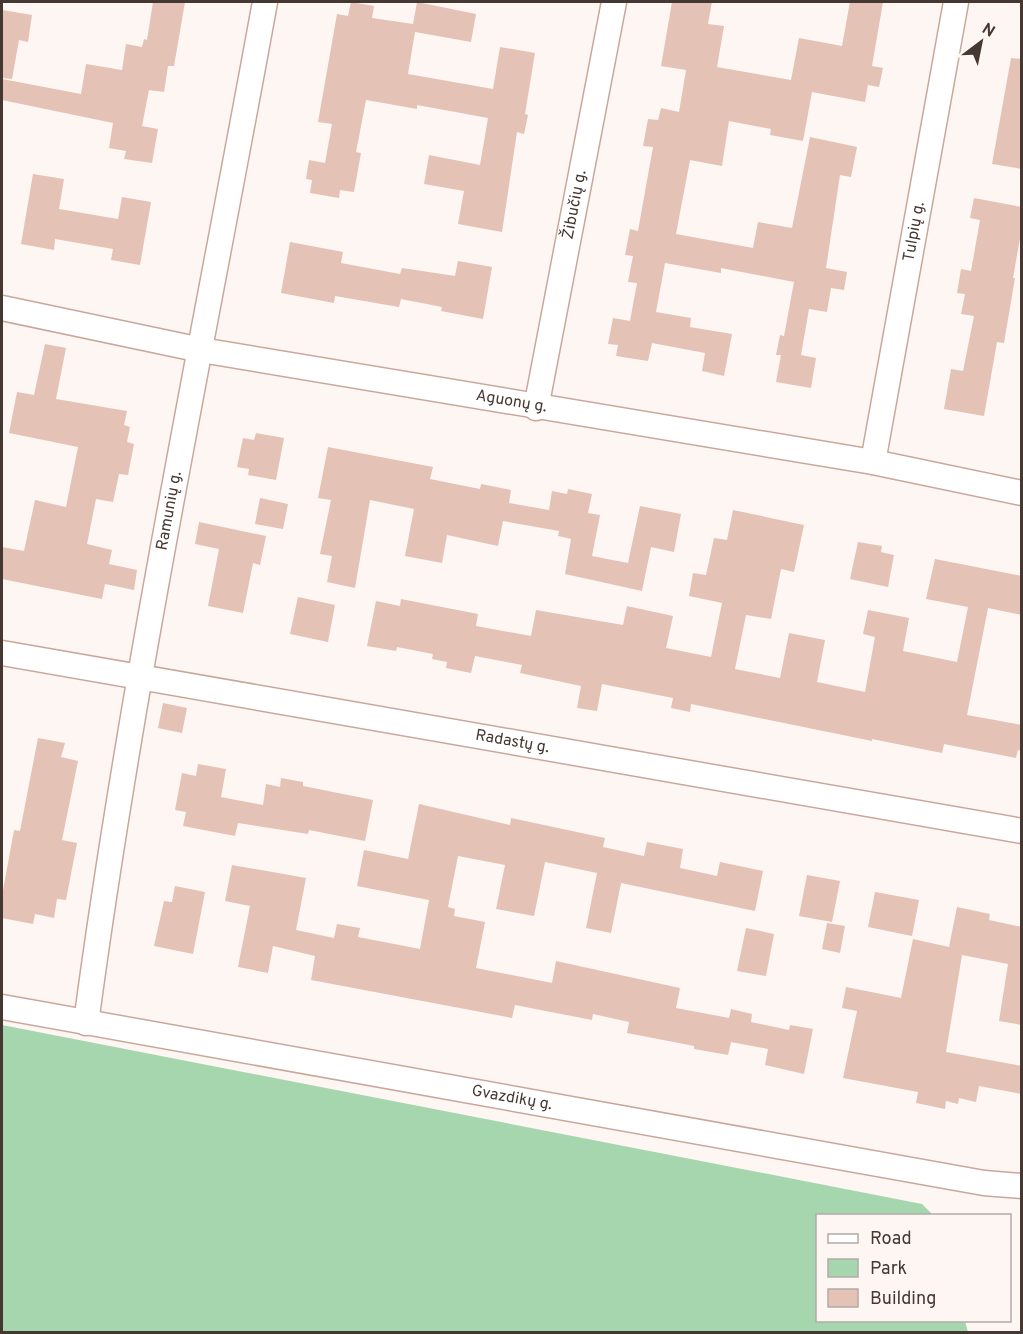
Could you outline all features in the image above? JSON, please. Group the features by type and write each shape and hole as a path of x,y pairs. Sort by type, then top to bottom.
{"street":[{"name":"Ramunių g.","path":"86,1023 109,850 138,677 265,2"},
{"name":"Žibučių g.","path":"536,408 614,2"},
{"name":"Tulpių g.","path":"873,462 956,2"},
{"name":"Aguonų g.","path":"2,308 201,350 536,408 873,462 1022,493"},
{"name":"Radastų g.","path":"2,653 1022,831"},
{"name":"Gvazdikų g.","path":"2,1007 984,1183 1022,1186"}],"green space":[{"path":"2,1025 922,1204 932,1214 816,1214 816,1322 965,1322 968,1332 2,1332"}],"building":[{"path":"153,2 185,2 174,66 168,66 164,92 149,90 142,126 158,129 152,163 124,159 126,151 109,148 113,123 2,100 2,79 81,94 86,64 122,70 126,44 142,47 144,39 147,40"},
{"path":"351,2 374,6 372,18 413,24 417,2 476,14 471,42 415,32 408,74 493,89 500,47 535,53 525,114 528,115 524,134 517,132 502,232 458,224 464,191 424,184 429,155 480,165 488,118 417,105 417,109 366,100 356,152 361,153 354,192 340,190 339,198 310,193 312,180 306,179 309,160 325,163 332,124 318,122 337,14 348,16"},
{"path":"672,2 712,2 708,24 724,26 717,67 791,80 799,38 842,46 850,2 883,2 872,66 883,68 879,87 868,85 865,102 812,92 803,141 770,135 771,129 729,121 722,166 690,160 676,234 753,248 758,222 792,228 810,137 857,147 851,177 840,175 826,268 847,272 844,290 831,288 827,312 809,309 801,355 816,358 811,388 776,382 781,355 776,355 780,335 784,336 794,282 721,268 721,273 665,263 656,312 691,318 690,327 732,334 724,376 702,371 705,353 652,343 648,361 616,356 618,345 608,344 613,318 630,321 637,283 628,282 633,256 625,255 630,229 638,231 653,147 643,146 648,119 658,120 661,108 679,112 686,70 661,66"},
{"path":"2,10 32,15 28,42 19,40 12,79 2,78"},
{"path":"1011,58 1022,59 1022,169 992,164"},
{"path":"33,174 64,179 59,209 118,219 122,197 151,202 140,265 111,260 113,249 55,239 54,250 21,244"},
{"path":"974,198 1022,207 1022,227 1004,343 997,342 984,416 944,409 951,369 963,371 974,316 961,314 965,294 957,293 961,269 971,271 980,220 970,218"},
{"path":"290,242 343,252 341,263 400,274 402,268 455,276 458,261 492,267 483,319 441,311 442,307 401,299 399,307 335,296 334,303 281,293"},
{"path":"45,344 66,348 56,399 127,411 124,425 130,427 127,442 134,444 128,475 119,474 113,502 96,499 87,544 112,550 109,564 137,570 134,590 105,584 102,599 2,579 2,547 24,551 35,500 66,507 78,447 9,433 17,392 34,395"},
{"path":"256,433 284,438 276,480 248,475 249,469 237,467 243,438 254,440"},
{"path":"328,447 433,467 430,479 480,489 481,484 511,490 509,503 549,510 552,491 567,494 568,489 592,494 588,513 600,515 592,556 628,563 640,506 681,514 674,552 651,547 642,591 565,574 571,539 558,536 559,531 503,521 498,546 447,535 442,563 405,556 414,509 370,500 355,588 327,582 332,556 320,554 331,500 318,498"},
{"path":"260,498 288,504 283,529 255,524"},
{"path":"733,510 804,525 794,572 781,569 771,619 746,615 735,669 780,678 789,633 825,640 817,682 865,692 875,637 863,634 868,610 909,618 903,651 957,662 968,607 926,599 935,559 1022,576 1022,615 988,608 967,715 1022,725 1022,751 1018,750 1016,758 944,744 942,753 691,704 690,712 671,708 673,698 602,684 597,711 577,708 581,686 520,673 522,665 475,656 471,673 446,668 447,662 432,659 433,654 397,647 396,651 367,646 376,601 400,606 401,599 478,614 476,626 531,636 536,610 623,625 627,606 673,616 666,648 711,657 722,603 689,596 693,573 706,575 714,538 727,540"},
{"path":"199,522 266,536 260,565 253,563 243,613 208,606 219,549 195,544"},
{"path":"858,542 882,546 881,552 894,555 888,587 850,579"},
{"path":"298,597 335,605 328,642 290,634"},
{"path":"163,703 187,708 182,733 158,728"},
{"path":"38,738 65,743 61,757 78,761 62,840 77,843 66,900 57,899 54,918 35,914 33,924 2,918 2,896 14,830 20,831"},
{"path":"198,764 226,769 221,797 263,805 266,784 280,787 281,778 303,782 303,786 373,800 365,841 309,830 308,834 238,823 235,836 183,826 186,812 175,810 182,773 196,776"},
{"path":"419,804 510,825 511,818 605,838 603,847 644,856 647,842 683,849 680,868 717,876 720,862 763,871 755,911 621,883 611,933 586,928 597,873 545,862 534,916 496,909 505,865 458,856 448,907 455,909 454,916 485,922 476,968 552,983 556,961 680,988 676,1008 729,1018 731,1009 752,1014 751,1022 789,1030 790,1025 813,1029 804,1074 765,1065 768,1049 731,1042 728,1055 694,1049 694,1046 627,1033 629,1022 593,1014 592,1020 515,1005 512,1018 311,980 315,956 273,946 268,973 238,967 250,906 225,901 232,865 306,878 296,930 334,938 337,924 360,928 358,937 420,949 429,900 357,886 364,850 408,859"},
{"path":"807,875 840,881 832,922 799,916"},
{"path":"175,886 205,892 193,954 154,946 164,901 172,902"},
{"path":"875,892 919,900 912,936 868,927"},
{"path":"957,907 990,914 989,920 1022,927 1022,1025 999,1021 1008,964 962,955 946,1052 1022,1066 1022,1094 979,1086 976,1102 959,1098 958,1104 946,1101 945,1109 916,1103 918,1092 843,1078 857,1011 842,1008 846,987 901,998 913,939 949,947"},
{"path":"827,923 845,926 840,953 822,949"},
{"path":"746,928 774,934 766,976 737,971"}]}
